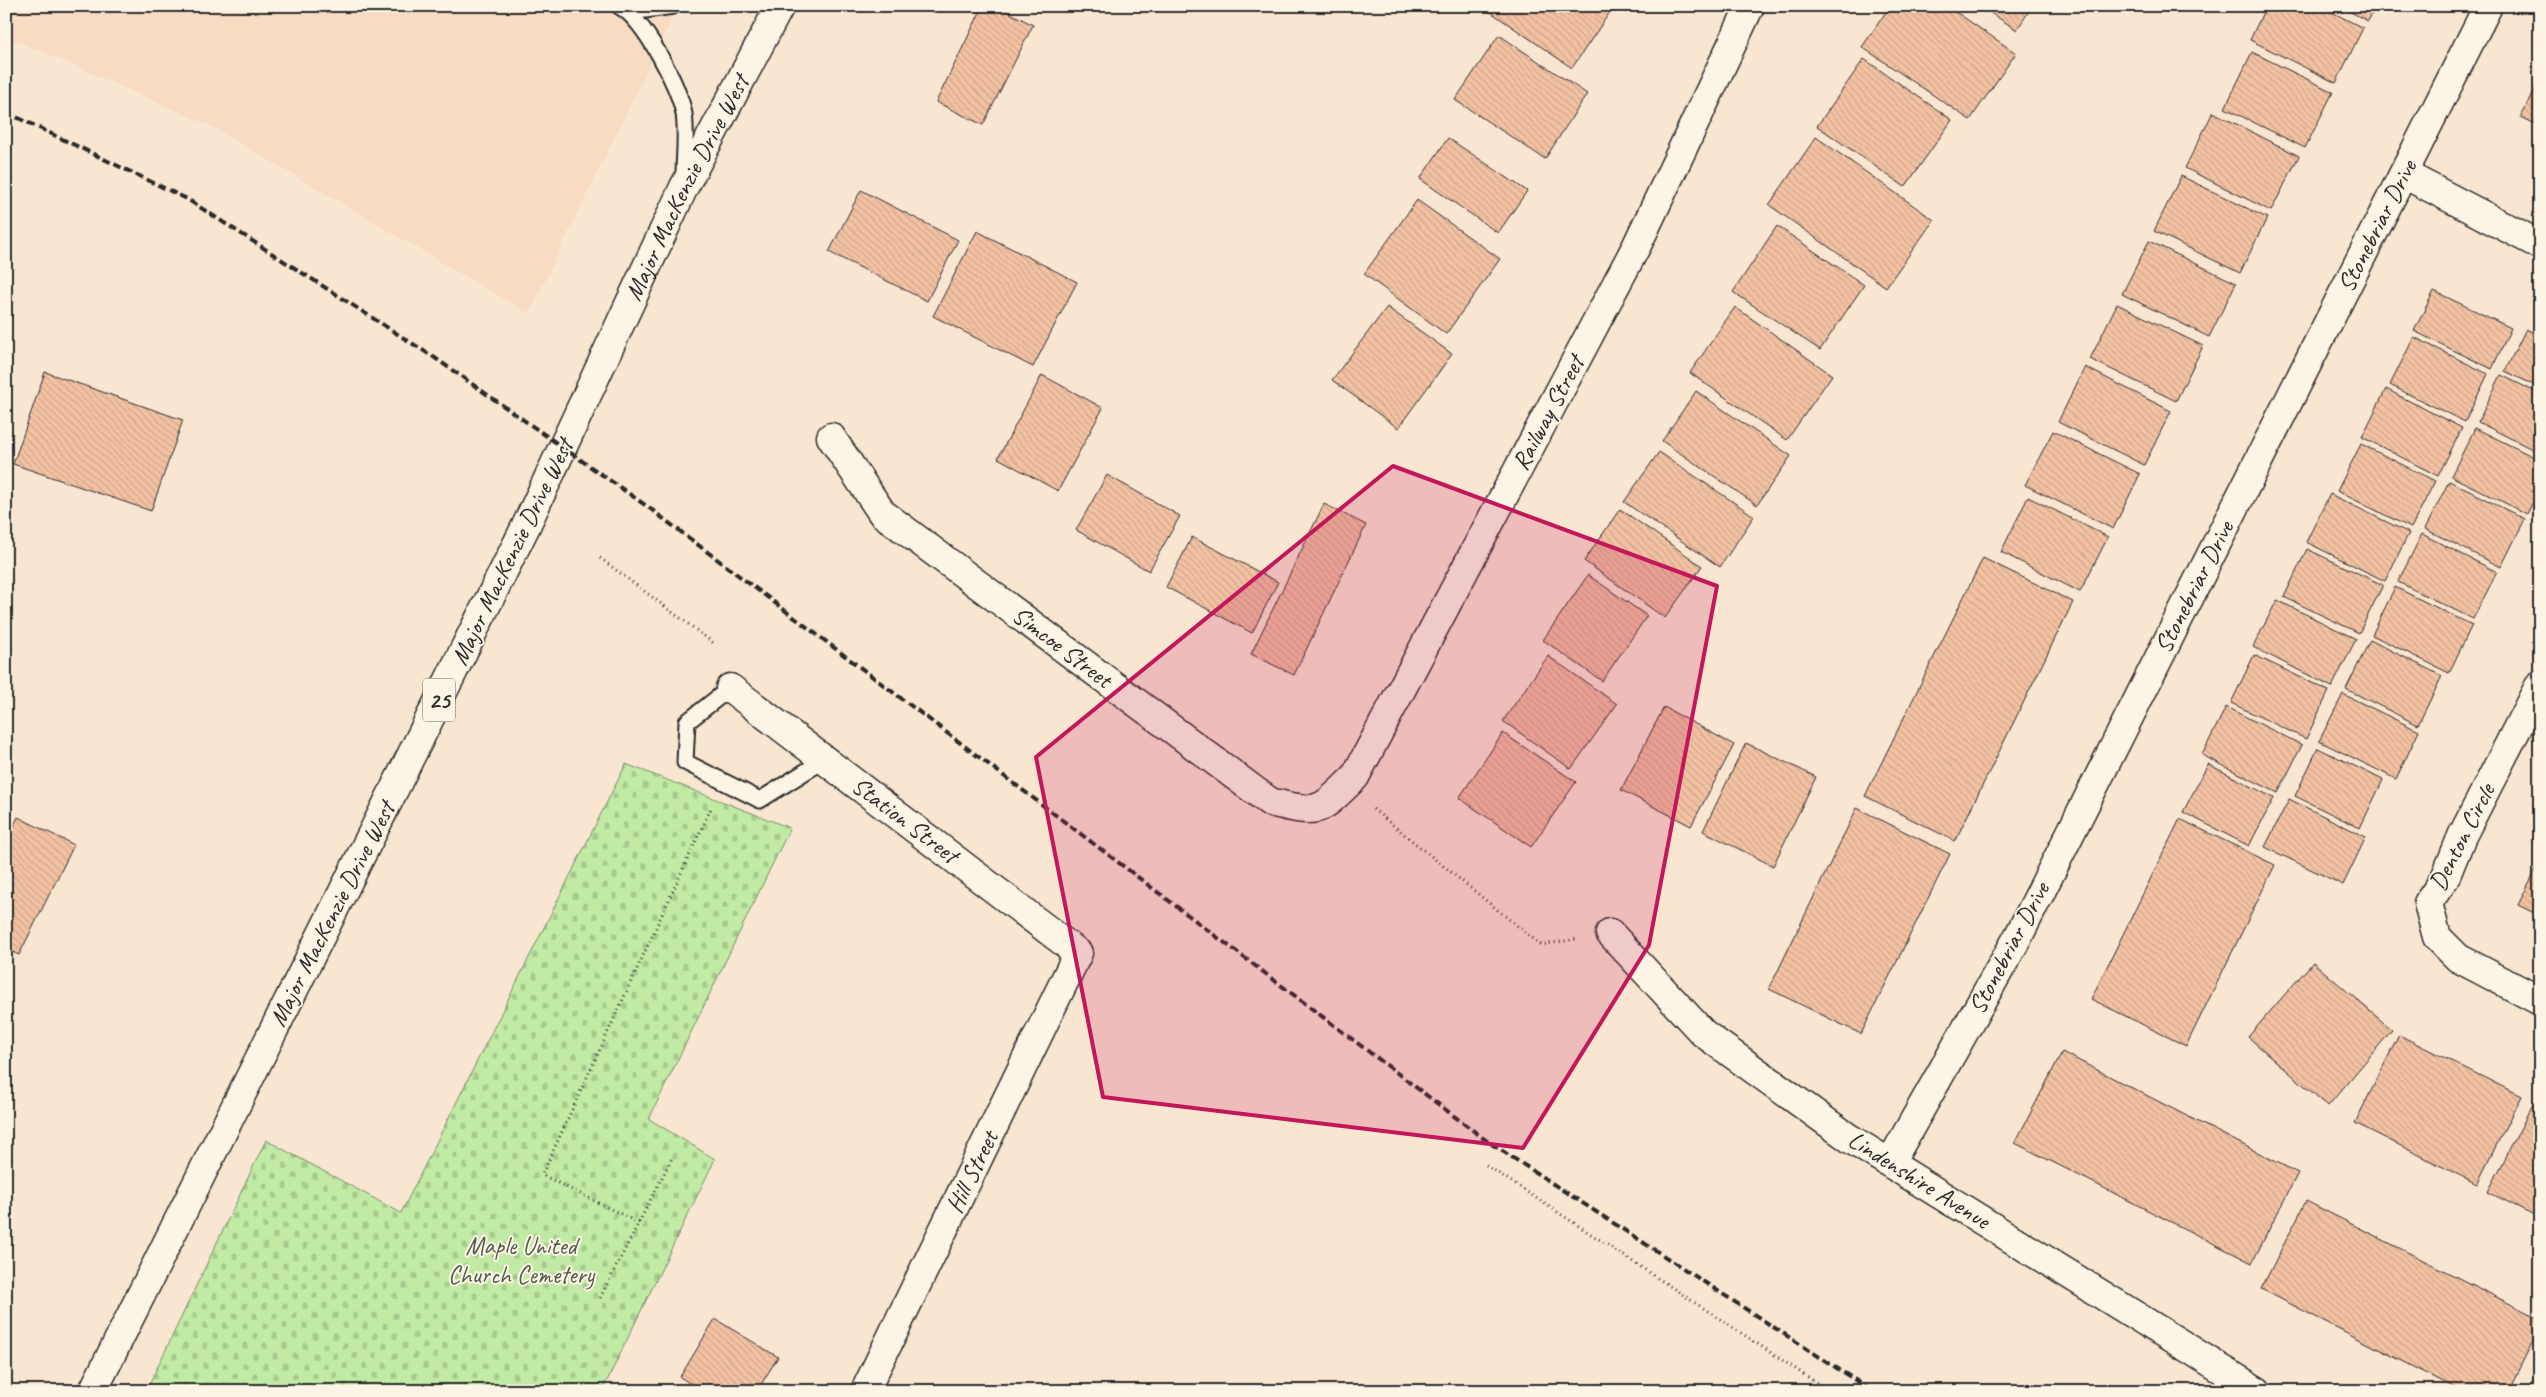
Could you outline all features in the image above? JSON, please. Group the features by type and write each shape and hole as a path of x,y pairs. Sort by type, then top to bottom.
{"street":[{"name":"Major MacKenzie Drive West","path":"92,1391 525,528 684,187 780,6"},
{"name":"Railway Street","path":"1335,797 1355,777 1637,245 1750,6"},
{"name":"Stonebriar Drive","path":"1890,1163 2018,937 2488,6"},
{"path":"2404,174 2540,245"},
{"name":"Simcoe Street","path":"832,437 882,513 1270,802 1304,811 1335,797"},
{"name":"Denton Circle","path":"2540,684 2462,836 2445,878 2428,903 2437,937 2458,958 2540,1002"},
{"name":"Station Street","path":"730,688 1078,953"},
{"name":"Lindenshire Avenue","path":"1610,933 1703,1033 1849,1138 2257,1391"},
{"name":"Hill Street","path":"865,1391 1078,953"}],"lane":[{"path":"625,9 673,6"},
{"path":"625,9 671,76 684,114 684,187"},
{"path":"730,688 687,722 686,762 760,800 824,760"}],"path":[{"path":"600,558 715,644"},
{"path":"639,1223 542,1175 723,782"},
{"path":"1335,797 1393,823 1541,946 1610,933"},
{"path":"600,1298 672,1158"},
{"path":"1486,1165 1829,1391"}],"highlighted area":[{"path":"1393,466 1717,586 1649,945 1523,1148 1103,1097 1036,757"}],"shaded area":[{"path":"6,6 678,6 529,314 209,125 6,36"}],"green space":[{"name":"Maple United Church Cemetery","path":"626,764 790,828 649,1119 715,1159 602,1391 146,1391 266,1140 401,1213"}],"building":[{"path":"983,6 997,6 1033,25 983,125 936,102"},
{"path":"1482,6 1614,6 1572,68"},
{"path":"1890,6 1947,6 2016,53 1970,120 1862,47"},
{"path":"1980,6 2032,6 2017,30"},
{"path":"2266,6 2320,6 2363,28 2336,83 2250,40"},
{"path":"2339,6 2376,6 2368,21"},
{"path":"1499,35 1587,94 1545,159 1455,100"},
{"path":"2252,52 2333,92 2305,148 2225,108"},
{"path":"1864,59 1952,120 1905,187 1817,126"},
{"path":"2540,80 2540,126 2521,117"},
{"path":"2213,112 2299,156 2271,211 2185,168"},
{"path":"1816,137 1934,220 1886,287 1769,205"},
{"path":"1448,138 1527,191 1498,233 1420,179"},
{"path":"2181,176 2267,218 2240,273 2154,231"},
{"path":"861,190 958,240 927,301 829,252"},
{"path":"1417,200 1500,259 1446,334 1364,274"},
{"path":"1777,226 1864,285 1820,350 1733,292"},
{"path":"977,231 1077,282 1033,367 933,316"},
{"path":"2149,241 2236,283 2209,337 2122,294"},
{"path":"2434,291 2511,328 2492,369 2414,331"},
{"path":"2117,304 2203,346 2176,401 2090,359"},
{"path":"1387,307 1452,354 1398,428 1332,380"},
{"path":"1735,307 1832,375 1787,440 1690,373"},
{"path":"2526,329 2540,336 2540,388 2505,371"},
{"path":"2414,337 2488,374 2465,422 2390,385"},
{"path":"2085,367 2171,411 2144,465 2058,422"},
{"path":"45,372 183,420 151,511 13,464"},
{"path":"1042,375 1103,408 1058,491 998,458"},
{"path":"2501,375 2540,394 2540,453 2478,422"},
{"path":"2386,389 2462,428 2438,476 2362,437"},
{"path":"1696,391 1791,456 1757,505 1662,441"},
{"path":"2475,428 2540,460 2540,487 2527,514 2451,476"},
{"path":"2053,431 2140,474 2113,529 2025,485"},
{"path":"2361,444 2435,481 2411,528 2337,491"},
{"path":"1659,452 1754,516 1720,567 1624,502"},
{"path":"1107,475 1180,516 1149,571 1076,530"},
{"path":"2449,481 2525,519 2501,567 2425,529"},
{"path":"2330,494 2409,533 2385,581 2306,542"},
{"path":"2028,497 2108,537 2080,592 2001,552"},
{"path":"1324,504 1366,525 1294,675 1251,654"},
{"path":"1620,509 1702,566 1665,618 1584,561"},
{"path":"2422,534 2497,572 2473,619 2398,582"},
{"path":"1192,537 1278,582 1252,633 1166,587"},
{"path":"2307,549 2383,585 2359,633 2284,597"},
{"path":"1983,558 2073,602 1955,841 1865,796"},
{"path":"1588,575 1647,616 1602,681 1543,640"},
{"path":"2395,587 2472,625 2449,673 2372,635"},
{"path":"2277,600 2356,639 2332,687 2253,647"},
{"path":"2370,640 2442,676 2418,725 2346,689"},
{"path":"2254,655 2329,691 2306,739 2231,703"},
{"path":"1548,656 1617,704 1571,769 1503,721"},
{"path":"2343,694 2419,731 2396,779 2319,741"},
{"path":"1664,707 1734,745 1691,826 1621,790"},
{"path":"2226,707 2302,745 2278,793 2202,755"},
{"path":"1503,733 1576,782 1531,847 1459,798"},
{"path":"1746,743 1816,777 1773,866 1703,831"},
{"path":"2318,748 2383,780 2360,828 2295,796"},
{"path":"2208,764 2274,798 2249,846 2183,812"},
{"path":"2289,799 2366,837 2343,885 2265,847"},
{"path":"1857,808 1950,854 1861,1034 1769,989"},
{"path":"18,817 74,845 19,955 6,949 6,841"},
{"path":"2180,819 2275,865 2186,1046 2091,999"},
{"path":"2538,865 2540,866 2540,916 2518,905"},
{"path":"2313,962 2392,1030 2328,1106 2248,1037"},
{"path":"2399,1035 2521,1096 2477,1184 2355,1123"},
{"path":"2062,1052 2298,1173 2252,1263 2015,1143"},
{"path":"2534,1102 2540,1105 2540,1218 2488,1192"},
{"path":"2306,1201 2540,1319 2540,1327 2508,1391 2461,1391 2261,1289"},
{"path":"715,1319 778,1357 757,1391 702,1391 680,1377"},
{"path":"2540,1367 2540,1391 2528,1391"}],"railway":[{"path":"6,112 187,199 435,358 648,507 1487,1141 1872,1391"}]}
